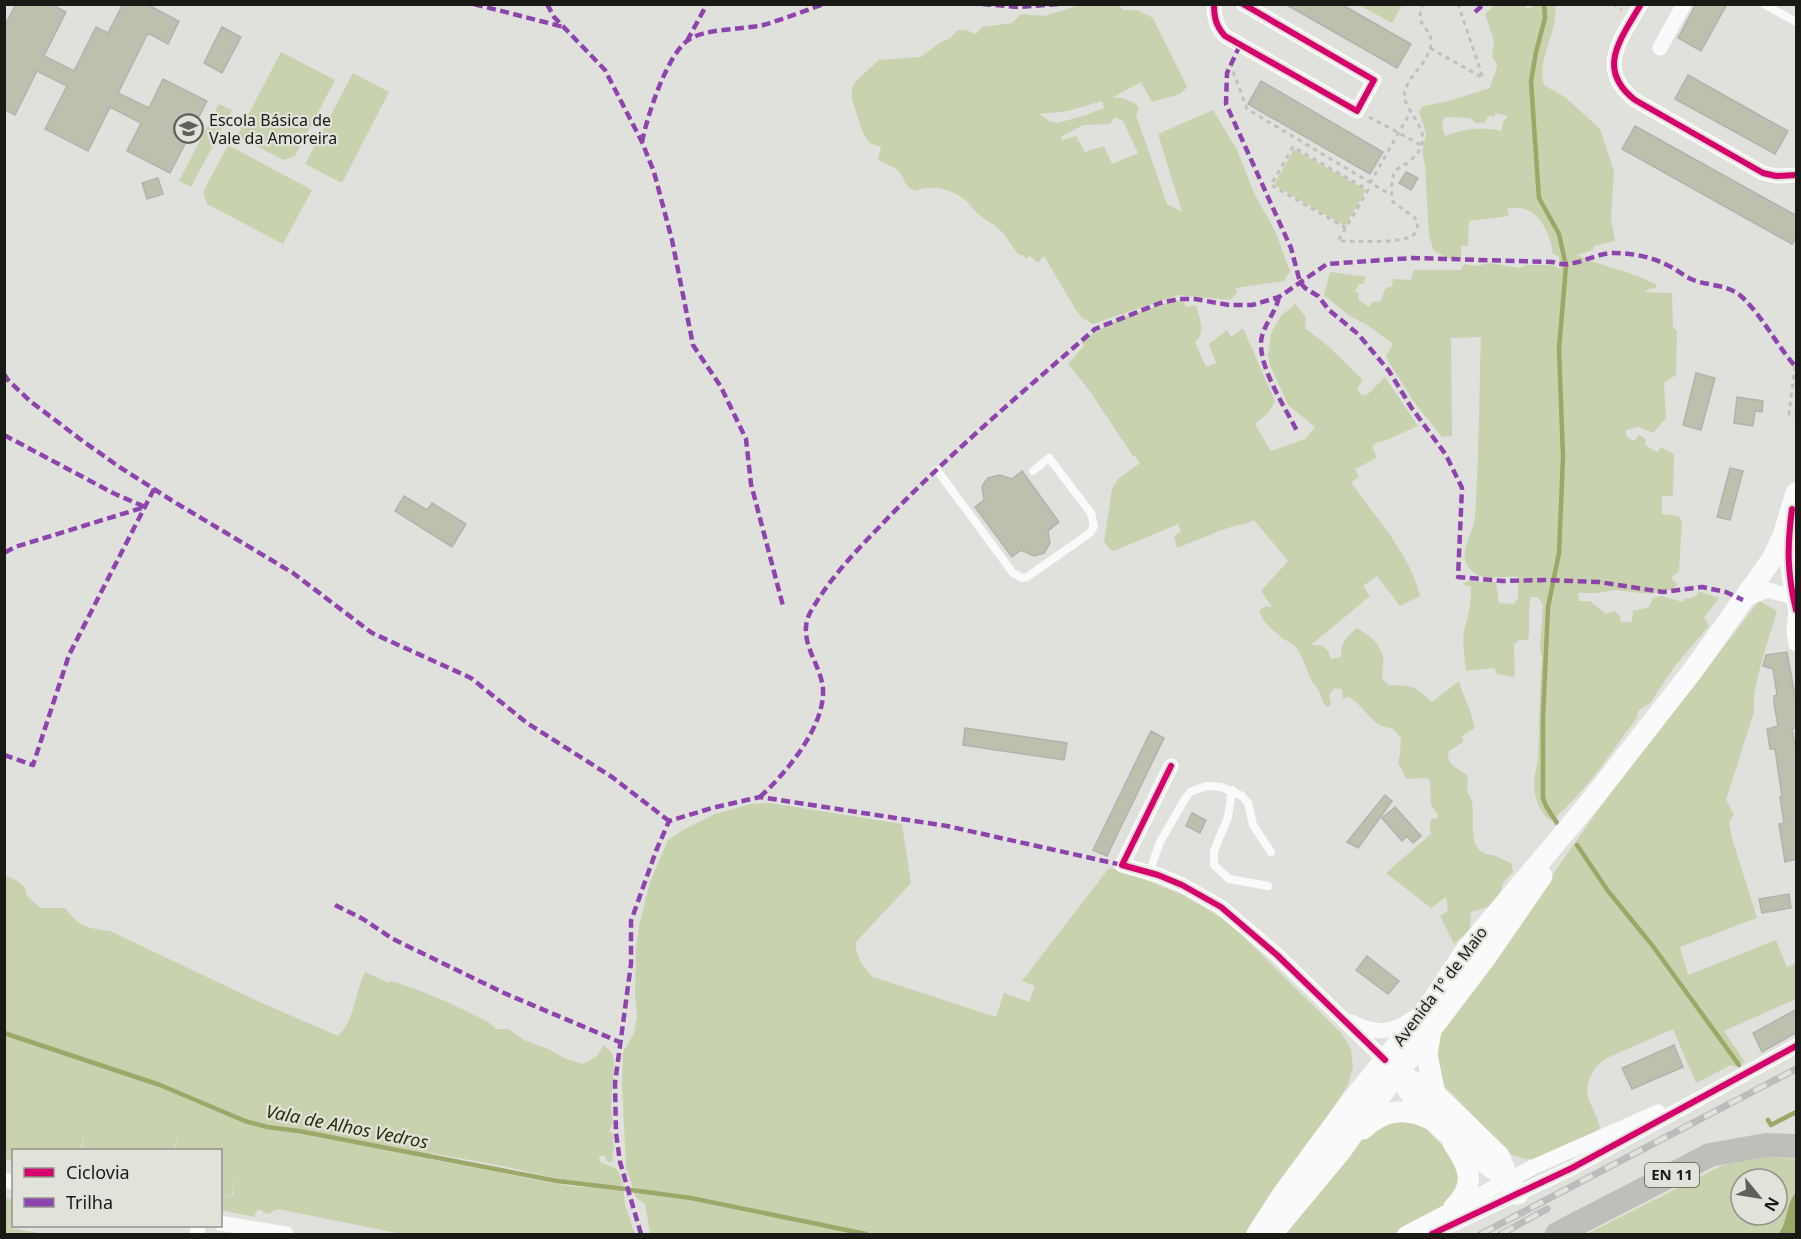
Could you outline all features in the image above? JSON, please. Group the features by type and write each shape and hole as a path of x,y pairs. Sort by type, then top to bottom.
{"main road":[{"name":"Avenida 1º de Maio","path":"1272,1234 1341,1151 1391,1066 1466,950 1590,802 1694,669 1772,559 1794,501"},
{"name":"Avenida 1º de Maio","path":"1257,1234 1296,1176 1353,1099 1431,1029 1529,896 1590,802"},
{"path":"1431,1029 1428,1055 1435,1094"},
{"path":"1391,1066 1435,1094 1499,1156 1513,1187"},
{"path":"1391,1066 1412,1097 1440,1126 1513,1187"},
{"path":"1341,1151 1373,1120 1396,1111 1414,1112 1440,1126 1462,1156 1469,1175 1466,1193 1454,1207"},
{"name":"EN 11","path":"1557,1234 1710,1155 1766,1145 1797,1146"}],"street":[{"path":"1214,4 1214,18 1224,36 1357,111 1374,80 1243,4"},
{"path":"1641,4 1615,54 1614,68 1622,90 1635,100 1763,173 1776,176 1797,175"},
{"path":"1660,48 1684,4"},
{"path":"1794,501 1787,544 1797,644"},
{"path":"1743,600 1768,590 1795,606"},
{"path":"1171,766 1122,865 1182,885 1221,907 1277,955 1391,1066"},
{"path":"1343,1018 1364,1029 1378,1031 1396,1029 1431,1003"},
{"path":"1432,1234 1591,1141 1724,1084 1797,1046"},
{"path":"1405,1234 1454,1207 1513,1187"},
{"path":"221,1227 286,1234"}],"lane":[{"path":"1764,4 1797,22"},
{"path":"937,470 1013,573 1022,578 1027,577 1090,532 1094,526 1091,513 1048,458 1033,471"},
{"path":"1149,873 1160,842 1190,792 1206,786 1221,787 1242,795 1248,803 1253,825 1271,852"},
{"path":"1232,790 1228,817 1214,851 1214,865 1229,879 1268,886"}],"path":[{"path":"1391,195 1394,172 1413,158 1420,145 1421,127 1404,101 1405,89 1424,62 1431,44 1430,35 1422,26 1420,19 1423,4"},
{"path":"1430,48 1483,78 1459,6 1453,4"},
{"path":"1230,63 1247,109 1391,195 1397,206 1410,213 1418,223 1417,229 1411,236 1385,241 1338,241 1346,228 1368,190 1293,147 1271,185 1346,228"},
{"path":"1357,111 1420,145"},
{"path":"1370,183 1411,111"},
{"path":"1795,366 1789,414 1797,415"}],"shaded area":[{"path":"1496,4 1523,5 1528,9 1533,5 1555,5 1554,25 1543,65 1544,85 1565,97 1600,129 1614,171 1611,219 1615,241 1594,246 1593,250 1577,255 1657,285 1656,288 1644,292 1672,293 1673,327 1677,331 1676,375 1664,383 1666,418 1653,433 1638,427 1626,430 1626,436 1634,441 1639,435 1646,439 1645,445 1657,452 1661,447 1674,454 1673,495 1662,497 1662,514 1679,516 1682,522 1679,571 1671,578 1677,584 1674,589 1650,594 1615,590 1578,593 1579,601 1590,601 1606,614 1615,611 1620,616 1621,622 1632,622 1633,611 1649,607 1653,598 1661,596 1683,602 1685,598 1690,599 1697,595 1698,591 1719,598 1704,618 1709,626 1674,667 1650,703 1638,711 1633,724 1590,781 1551,821 1540,808 1534,789 1538,756 1542,657 1540,648 1543,605 1538,597 1531,597 1528,640 1519,640 1514,645 1515,677 1497,674 1494,668 1466,671 1463,636 1471,587 1463,584 1467,581 1496,582 1499,603 1514,604 1518,598 1518,577 1483,577 1473,572 1465,559 1466,546 1475,517 1481,337 1451,338 1452,436 1442,437 1414,402 1388,361 1386,356 1393,344 1367,325 1348,315 1324,295 1330,272 1366,277 1355,292 1359,293 1358,299 1369,307 1372,302 1381,301 1385,289 1392,286 1393,279 1411,280 1414,270 1461,270 1464,264 1476,266 1489,263 1520,268 1526,265 1552,265 1561,269 1559,257 1553,254 1545,228 1534,214 1526,209 1507,209 1509,216 1469,221 1468,246 1461,246 1461,259 1449,259 1434,251 1429,236 1425,165 1422,151 1426,134 1419,112 1423,106 1449,101 1490,88 1497,63 1492,57 1494,41 1485,14","holes":["1495,113 1508,116 1503,122 1501,131 1472,129 1445,136 1442,126 1444,117 1470,118 1476,123 1484,123 1489,116 1495,117"]},
{"path":"1081,5 1119,5 1123,10 1137,10 1153,18 1187,87 1180,94 1152,102 1141,82 1112,98 1123,98 1136,104 1139,109 1136,115 1167,204 1182,212 1158,134 1213,110 1237,150 1254,193 1275,231 1290,271 1284,281 1236,288 1237,293 1230,300 1178,295 1093,324 1082,318 1076,310 1044,256 1038,263 1030,256 1026,259 1023,255 1019,255 1000,230 977,213 959,195 933,188 915,191 907,185 897,170 878,159 881,147 869,143 863,133 852,100 852,87 879,60 921,57 958,30 976,34 982,27 1012,23 1021,14 1044,16","holes":["1102,101 1104,108 1057,123 1039,114 1068,111","1115,117 1123,121 1138,153 1112,164 1104,146 1085,152 1076,136 1062,140 1061,137 1083,125 1110,124"]},
{"path":"1359,5 1402,5 1392,23"},
{"path":"281,52 335,80 295,156 283,160 237,136"},
{"path":"353,73 389,92 342,183 305,164"},
{"path":"219,104 232,110 191,187 179,181"},
{"path":"228,145 312,190 283,244 207,204 203,192"},
{"path":"1294,149 1366,190 1345,226 1274,185"},
{"path":"1179,300 1184,302 1186,307 1196,305 1201,334 1195,342 1206,367 1216,363 1209,344 1227,330 1231,337 1243,328 1275,401 1269,412 1255,424 1271,451 1305,439 1315,427 1288,405 1270,365 1268,355 1271,334 1280,317 1295,304 1306,317 1305,328 1328,346 1363,380 1357,389 1362,396 1368,394 1385,377 1418,426 1372,446 1377,458 1355,469 1359,477 1351,482 1409,565 1420,596 1400,606 1377,576 1363,586 1370,596 1311,645 1322,645 1328,651 1331,659 1341,657 1344,641 1357,628 1380,648 1383,660 1382,678 1388,685 1412,688 1432,702 1459,681 1474,729 1462,736 1463,742 1449,751 1448,759 1452,765 1468,776 1467,792 1473,806 1473,833 1478,848 1511,863 1513,872 1503,883 1501,891 1491,906 1471,912 1470,930 1454,944 1440,916 1448,911 1446,897 1431,908 1386,873 1432,833 1430,822 1438,816 1431,804 1430,781 1427,778 1406,779 1398,764 1401,738 1392,728 1374,721 1355,701 1349,697 1343,699 1342,689 1334,688 1329,696 1330,706 1327,707 1297,649 1275,632 1263,619 1259,610 1266,606 1272,607 1261,591 1288,561 1254,520 1177,548 1174,536 1181,531 1178,524 1114,551 1109,549 1104,541 1112,489 1118,479 1140,463 1068,364 1084,346 1082,343 1101,329 1142,311"},
{"path":"1759,601 1777,611 1758,676 1754,712 1726,800 1734,814 1729,822 1732,838 1757,918 1680,947 1688,975 1776,940 1787,967 1796,963 1796,999 1724,1031 1745,1062 1734,1067 1731,1065 1696,1083 1673,1029 1605,1059 1595,1068 1588,1082 1587,1091 1600,1126 1599,1131 1534,1159 1525,1159 1511,1154 1440,1082 1433,1067 1440,1034 1598,810"},
{"path":"770,803 902,824 911,883 856,942 858,957 873,977 996,1017 1004,993 1029,1002 1035,986 1022,981 1109,868 1142,876 1143,879 1183,895 1223,919 1242,935 1342,1034 1351,1049 1353,1067 1348,1085 1296,1165 1246,1234 650,1234 645,1204 636,1198 626,1168 622,1083 623,1052 634,1033 637,1017 636,948 650,882 668,840 683,830 715,814 751,804"},
{"path":"4,875 22,885 27,896 41,908 65,908 84,926 110,931 262,1003 338,1036 352,1014 365,972 389,983 391,981 401,984 442,1000 485,1020 496,1029 508,1029 524,1040 566,1059 583,1064 597,1056 604,1045 612,1053 614,1063 611,1107 613,1123 609,1131 613,1134 614,1147 612,1162 608,1162 604,1155 599,1157 600,1162 617,1169 622,1180 625,1205 635,1234 402,1234 278,1209 267,1214 258,1209 254,1217 222,1210 222,1200 233,1195 236,1172 232,1195 222,1199 222,1149 175,1149 178,1134 174,1149 82,1149 84,1136 80,1149 12,1149 12,1161 5,1159","holes":["431,1153 502,1166 598,1188 569,1186 429,1159"]},
{"path":"1391,1118 1423,1126 1456,1159 1462,1181 1447,1204 1393,1234 1280,1234 1369,1130"},
{"path":"1772,1157 1796,1159 1796,1234 1587,1234 1721,1166 1749,1159"},
{"path":"1796,1193 1796,1234 1778,1234 1782,1227 1789,1227 1789,1206"},
{"path":"5,1198 12,1200 11,1228 44,1234 5,1234"}],"building":[{"path":"16,4 51,4 66,12 44,56 74,71 96,27 108,33 123,4 146,4 179,21 168,44 148,33 118,93 149,108 163,79 207,101 170,173 127,151 141,123 110,107 88,151 45,129 67,86 37,71 15,115 4,109 4,27"},
{"path":"1285,4 1341,4 1411,44 1397,68"},
{"path":"1696,4 1727,4 1701,51 1678,38"},
{"path":"222,27 241,37 222,73 204,63"},
{"path":"1688,75 1788,131 1775,154 1675,99"},
{"path":"1261,81 1383,152 1370,174 1248,104"},
{"path":"1635,126 1797,216 1797,237 1792,244 1622,149"},
{"path":"1406,172 1418,178 1411,190 1399,183"},
{"path":"158,178 163,194 147,199 142,183"},
{"path":"1696,373 1715,378 1701,430 1683,425"},
{"path":"1737,397 1763,401 1762,412 1755,411 1753,426 1734,423"},
{"path":"1730,468 1743,471 1730,520 1717,517"},
{"path":"1022,471 1059,522 1048,531 1050,543 1044,553 1034,556 1021,550 1012,557 975,507 984,500 982,486 988,478 1000,475 1012,479"},
{"path":"404,496 427,510 432,503 466,524 452,547 395,511"},
{"path":"1787,652 1797,707 1797,728 1792,729 1797,756 1797,859 1785,862 1779,824 1784,823 1780,797 1782,797 1775,749 1770,749 1767,729 1778,726 1774,703 1774,696 1777,695 1773,669 1763,666 1766,655"},
{"path":"965,728 1067,743 1064,760 963,745"},
{"path":"1151,731 1164,738 1107,856 1093,850"},
{"path":"1385,795 1392,801 1358,848 1347,842"},
{"path":"1395,807 1421,836 1413,843 1407,836 1402,841 1382,818"},
{"path":"1192,813 1206,820 1200,833 1186,826"},
{"path":"1789,894 1791,908 1762,913 1759,899"},
{"path":"1367,956 1399,981 1388,994 1356,970"},
{"path":"1797,1009 1797,1032 1762,1052 1753,1033"},
{"path":"1674,1045 1683,1067 1632,1089 1622,1068"}],"waterway":[{"path":"1544,4 1545,18 1531,81 1539,198 1559,234 1566,266 1559,349 1563,457 1559,553 1548,607 1543,717 1543,798 1557,823"},
{"path":"1577,845 1608,891 1652,945 1739,1065"},
{"name":"Vala de Alhos Vedros","path":"4,1033 160,1085 245,1121 267,1127 299,1131 557,1181 625,1189"},
{"path":"1768,1120 1771,1125 1796,1112"},
{"name":"Vala de Alhos Vedros","path":"631,1190 691,1198 866,1234"}],"railway":[{"path":"1481,1234 1796,1069"},
{"path":"1501,1234 1547,1209"}],"marked path":[{"path":"474,4 564,27"},
{"path":"547,4 554,17 605,70 642,142 654,172 672,240 693,345 721,387 746,439 751,484 783,606"},
{"path":"687,41 707,4"},
{"path":"642,142 648,118 665,73 679,49 687,41 703,34 763,25 824,4"},
{"path":"982,4 1019,7 1060,4"},
{"path":"1475,12 1484,4"},
{"path":"1240,45 1227,73 1226,104 1291,248 1300,282 1358,334 1389,371 1411,407 1446,455 1462,488 1458,577 1503,581 1599,582 1663,592 1702,587 1726,592 1743,600"},
{"path":"760,797 792,762 818,719 823,689 807,641 806,631 811,611 827,586 866,541 936,470 1095,329 1160,303 1179,299 1195,299 1229,305 1252,305 1279,297 1327,264 1412,258 1568,264 1606,254 1621,253 1655,260 1691,279 1724,287 1736,293 1756,313 1795,366"},
{"path":"1279,297 1262,336 1261,347 1272,384 1297,431"},
{"path":"4,374 30,401 118,466 293,573 372,633 471,678 527,723 612,777 669,821"},
{"path":"4,435 113,493 145,507 15,547 4,553"},
{"path":"4,755 33,765 69,655 154,489"},
{"path":"641,1234 620,1162 616,1133 615,1083 631,964 631,921 669,821 760,797 947,826 1122,865"},
{"path":"335,905 363,919 393,939 504,993 622,1043"}],"cycle path":[{"path":"1214,4 1216,22 1225,36 1357,111 1374,80 1243,4"},
{"path":"1641,4 1626,29 1616,54 1614,65 1616,77 1623,88 1635,100 1763,173 1776,176 1796,175"},
{"path":"1792,509 1789,560 1796,610"},
{"path":"1171,766 1122,865 1158,875 1182,885 1221,907 1277,955 1385,1060"},
{"path":"1432,1234 1572,1168 1796,1046"}],"place":[{"name":"Escola Básica de Vale da Amoreira","path":"188,129"}]}
